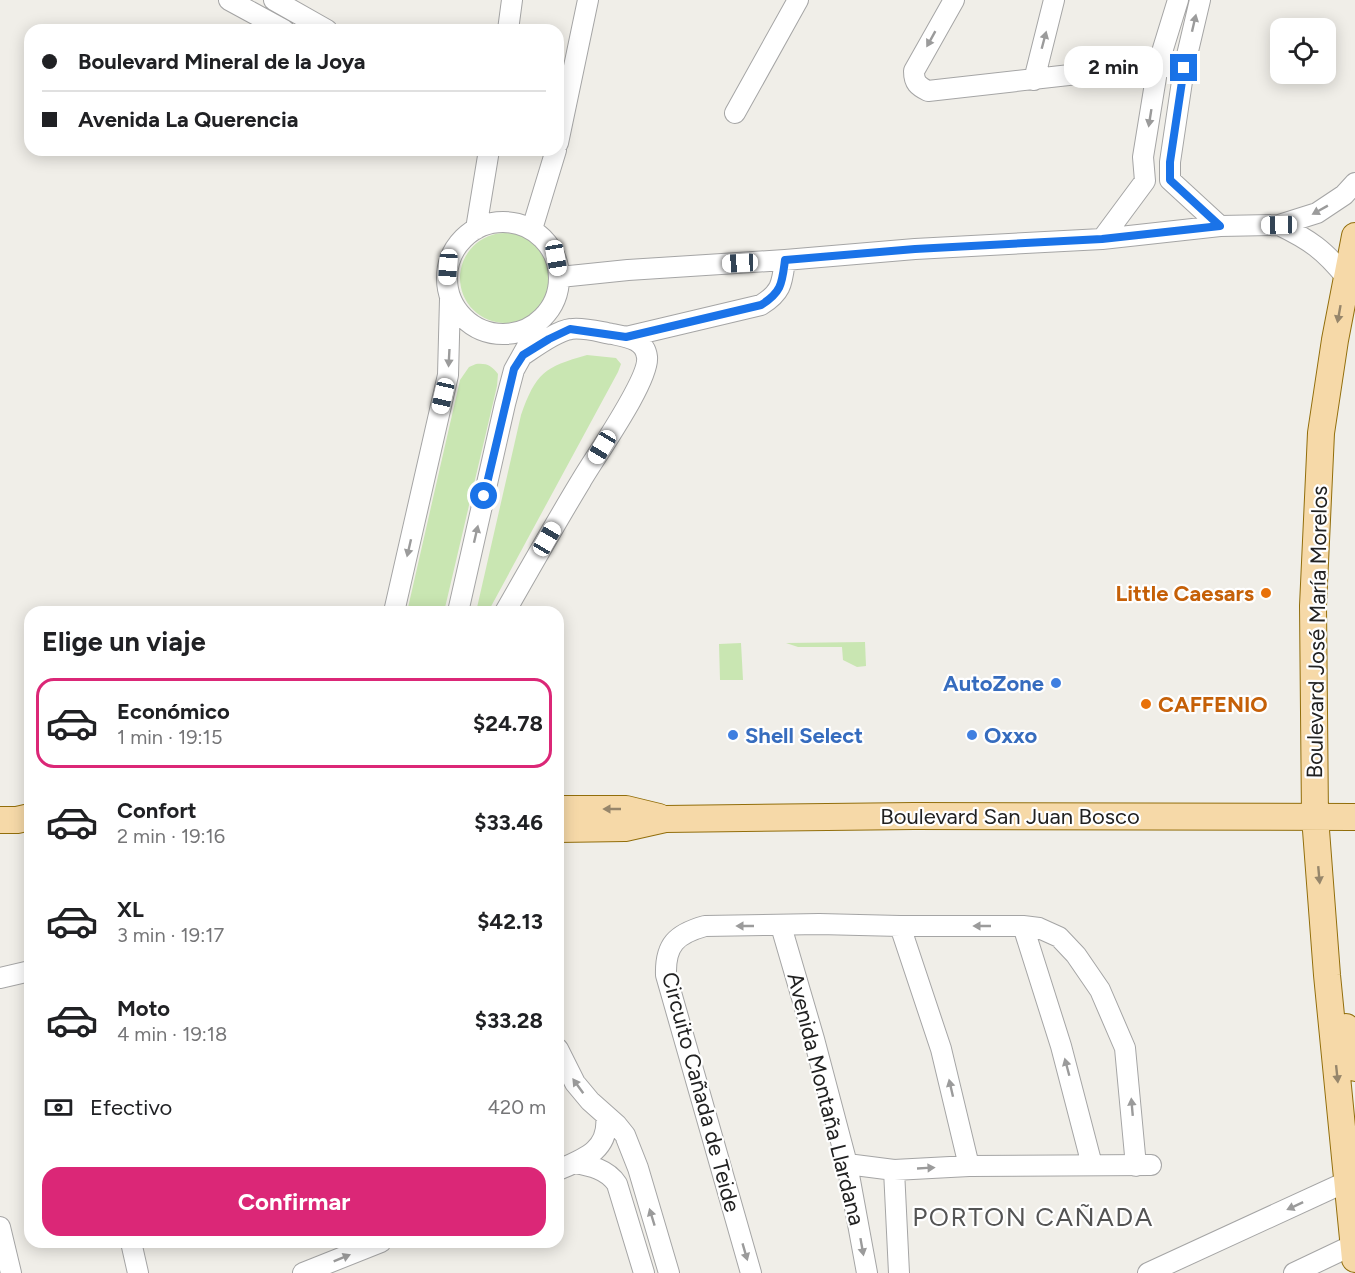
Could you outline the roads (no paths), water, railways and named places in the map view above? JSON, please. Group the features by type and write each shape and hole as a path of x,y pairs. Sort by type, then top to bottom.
{"main road":[{"name":"Boulevard José María Morelos","path":"1354,1252 1329,995 1315,817 1313,606 1321,433 1346,277 1355,236"},
{"name":"Boulevard San Juan Bosco","path":"564,809 626,809 665,819"},
{"name":"Boulevard San Juan Bosco","path":"564,828 625,828 665,819 914,816 1355,817"},
{"name":"Boulevard José María Morelos","path":"1329,995 1351,1036 1355,1068"}],"street":[{"path":"229,0 273,24"},
{"path":"274,0 312,24"},
{"path":"509,24 512,0"},
{"path":"564,114 588,0"},
{"path":"735,113 798,0"},
{"path":"954,0 906,83 928,91 935,91 1158,65 1184,68"},
{"path":"1034,80 1054,0"},
{"path":"1102,239 1145,181 1143,157 1158,65 1178,0"},
{"path":"1170,180 1170,162 1184,68 1200,0"},
{"path":"476,229 488,156"},
{"path":"532,229 554,156"},
{"path":"1145,181 1170,180 1220,226"},
{"path":"560,277 915,249 1102,239 1220,226 1279,225 1317,213 1344,195 1355,183"},
{"path":"395,606 448,375 450,299 447,283 451,260 463,239 476,229 494,222 514,222 532,229 546,242 556,258 560,277 553,306 531,328 516,334 500,335 484,332 464,319 450,299"},
{"path":"1279,225 1306,238 1329,256 1346,277"},
{"path":"626,337 761,305 774,297 781,285 785,260"},
{"path":"459,606 514,369 543,318"},
{"path":"508,606 632,397 647,363 645,349 640,343 626,337 570,329 523,355"},
{"name":"Circuito Cañada de Teide","path":"752,1273 666,975 667,952 676,940 688,931 705,926 819,924 1023,926 1039,928 1059,937 1076,955 1100,990 1125,1048 1143,1165 969,1166 894,1170 847,1164"},
{"name":"Avenida Montaña Llardana","path":"781,926 847,1164 867,1273"},
{"path":"900,926 941,1049 969,1166"},
{"path":"1023,926 1061,1046 1092,1165"},
{"path":"0,978 24,972"},
{"path":"564,1061 575,1083 590,1101 625,1134 669,1273"},
{"path":"566,1166 601,1145 608,1128 606,1116"},
{"path":"566,1166 601,1170 612,1176 622,1197 644,1273"},
{"path":"894,1170 899,1273"},
{"path":"1148,1273 1348,1181"},
{"path":"0,1227 12,1273"},
{"path":"132,1248 138,1273"},
{"path":"303,1273 366,1248"},
{"path":"1294,1273 1354,1252"}],"place":[{"name":"Little Caesars","path":"1266,593"},
{"name":"AutoZone","path":"1056,683"},
{"name":"CAFFENIO","path":"1146,704"},
{"name":"Shell Select","path":"733,735"},
{"name":"Oxxo","path":"972,735"}],"district":[{"name":"PORTON CAÑADA","path":"1033,1217"}]}
